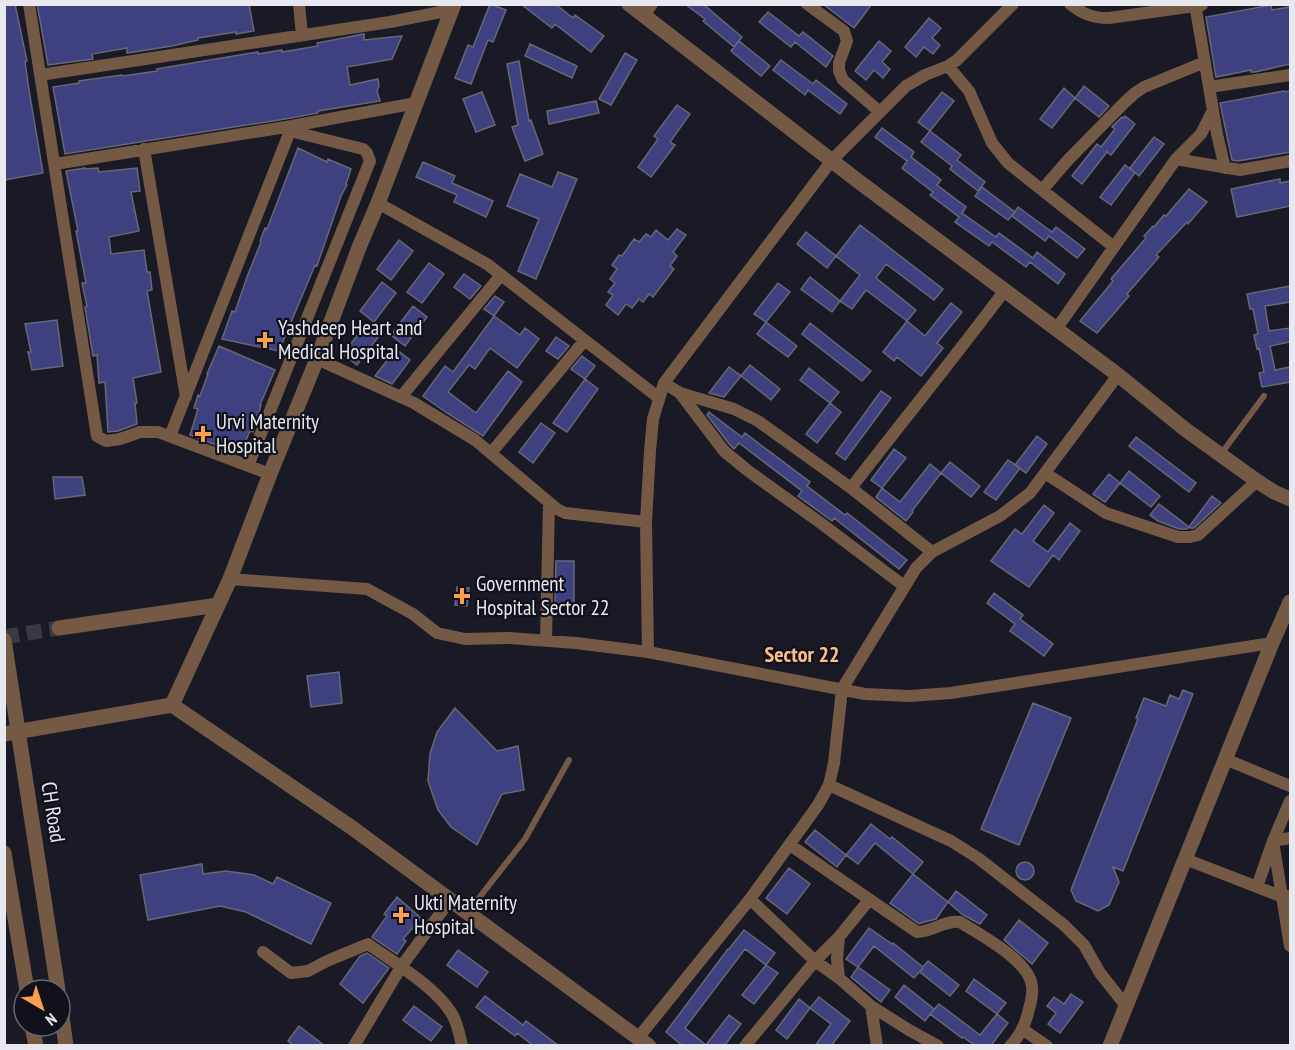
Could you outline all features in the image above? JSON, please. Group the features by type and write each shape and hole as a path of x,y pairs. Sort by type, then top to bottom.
{"street":[{"path":"29,4 97,436 105,441 140,432 158,432 270,474"},
{"path":"299,4 302,35"},
{"path":"629,4 648,10 832,160 1057,328 1186,430 1257,481 1290,499"},
{"path":"807,4 844,31 847,41 839,63 839,71 843,80 880,112"},
{"path":"648,652 646,522 652,419 664,383 832,160 906,86 957,60 1013,4"},
{"path":"1070,4 1082,13 1095,18 1198,5 1209,87 1225,168"},
{"path":"40,75 390,22 452,7"},
{"path":"172,705 230,579 378,203 452,7"},
{"path":"1042,190 1068,160 1135,93 1144,87 1205,62"},
{"path":"948,66 969,91 992,143 1008,163 1114,247"},
{"path":"1209,87 1290,75"},
{"path":"55,164 291,128 416,103"},
{"path":"1057,328 1176,159 1201,134 1213,110"},
{"path":"170,436 291,128"},
{"path":"248,466 370,161 363,149 291,128"},
{"path":"144,149 186,397"},
{"path":"1176,159 1240,170 1290,161"},
{"path":"378,203 487,264 659,398"},
{"path":"401,397 501,275"},
{"path":"851,488 1005,290"},
{"path":"490,453 584,341"},
{"path":"317,359 414,403 475,440 549,503 565,513 646,522"},
{"path":"12,733 172,705 351,827 619,1022 643,1042 818,805 829,785 834,763 842,689 916,568 932,552 1000,516 1030,493 1118,375"},
{"path":"664,383 680,393 734,409 759,421 851,488 932,552"},
{"path":"680,393 724,451 904,586"},
{"path":"1045,473 1106,513 1178,537 1198,535 1257,481"},
{"path":"546,641 549,503"},
{"path":"230,579 367,589 412,614 437,633 465,639 509,638 648,652 865,694 910,696 951,693 1272,643"},
{"path":"1110,1046 1290,602"},
{"path":"59,628 218,605"},
{"name":"CH Road","path":"4,640 12,733 56,978"},
{"path":"1225,759 1290,786"},
{"path":"829,785 951,841 978,858 1064,925 1084,945 1100,973 1126,1006"},
{"path":"1257,887 1290,801"},
{"path":"1273,841 1290,838"},
{"path":"1273,841 1287,896 1290,946"},
{"path":"790,845 917,932 925,932 952,921 960,922 1009,954 1024,969 1032,984 1031,1002 1026,1020 1010,1046"},
{"path":"4,853 25,978"},
{"path":"1185,859 1287,896"},
{"path":"750,899 815,961 871,1006 938,1046"},
{"path":"354,1046 401,967 450,900"},
{"path":"745,1046 869,900"},
{"path":"839,937 837,959 839,978"},
{"path":"263,952 291,973 308,971 368,944 420,981 447,1006 455,1019 462,1046"},
{"path":"871,1006 877,1046"},
{"path":"1022,1029 1047,1046"}],"lane":[{"path":"1220,455 1264,396"},
{"path":"467,912 525,839 569,760"}],"building":[{"path":"4,4 15,4 27,61 25,62 29,90 43,173 4,180"},
{"path":"37,4 249,4 254,31 198,38 198,40 172,46 127,53 127,48 92,54 93,59 48,65"},
{"path":"490,4 506,10 493,42 488,40 471,84 455,78 468,45 473,47"},
{"path":"521,4 555,4 573,18 575,15 604,36 591,52 555,24 552,28"},
{"path":"685,4 703,4 742,37 734,47 703,21 705,19"},
{"path":"823,4 872,4 854,28"},
{"path":"1271,5 1272,10 1290,7 1290,64 1255,72 1251,70 1216,77 1206,17"},
{"path":"768,12 799,36 803,32 833,56 826,67 795,42 791,47 759,22"},
{"path":"929,18 941,28 932,38 940,45 933,54 924,47 916,57 905,47"},
{"path":"364,34 364,40 402,36 392,59 347,67 350,85 378,79 377,91 380,101 318,111 318,113 291,118 65,154 53,87 258,52 258,54 282,50 282,52 318,46 317,43"},
{"path":"739,41 770,66 761,76 731,51"},
{"path":"879,41 891,51 882,62 890,69 883,78 874,70 866,80 855,71"},
{"path":"530,44 577,66 572,78 525,56"},
{"path":"625,53 637,60 611,105 599,99"},
{"path":"781,60 813,84 816,80 847,104 840,114 808,90 805,95 773,70"},
{"path":"519,61 529,121 531,120 543,154 525,161 512,127 518,125 507,64"},
{"path":"1084,86 1109,106 1099,117 1075,98"},
{"path":"1064,88 1075,98 1052,128 1040,119"},
{"path":"1290,91 1290,152 1238,161 1232,160 1220,103"},
{"path":"482,92 495,125 476,132 463,99"},
{"path":"942,92 954,101 930,131 918,122"},
{"path":"596,101 599,113 549,124 547,111"},
{"path":"677,105 690,114 670,142 675,145 651,177 638,167 658,139 654,136"},
{"path":"1125,116 1135,124 1111,155 1106,151 1082,184 1072,176 1097,144 1101,147 1115,129 1112,127"},
{"path":"882,128 914,152 911,157 941,180 937,185 966,207 962,213 996,237 999,233 1033,258 1037,252 1065,274 1058,284 1030,262 1026,267 992,242 989,246 955,222 959,217 930,195 933,192 902,168 908,160 875,137"},
{"path":"930,131 961,155 957,160 985,182 978,191 950,169 952,166 921,142"},
{"path":"1154,137 1164,144 1139,176 1130,168"},
{"path":"298,148 327,162 328,159 351,169 317,266 315,265 279,351 222,339 232,311 235,312 260,241 265,228 267,229"},
{"path":"423,162 455,176 452,183 493,201 486,217 454,202 457,195 416,177"},
{"path":"1125,165 1135,173 1111,205 1100,197"},
{"path":"98,168 99,172 137,168 140,191 131,192 139,231 109,237 111,254 144,250 147,272 150,272 152,290 147,291 161,372 133,378 137,403 135,403 137,424 118,431 108,432 105,382 99,383 97,355 93,356 82,283 86,283 66,171"},
{"path":"558,172 577,179 536,279 518,271 539,219 507,206 520,174 552,187"},
{"path":"1280,179 1280,183 1290,181 1290,206 1237,217 1231,189"},
{"path":"982,187 1015,212 1008,220 975,196"},
{"path":"1189,189 1207,202 1156,255 1159,257 1097,333 1080,321 1113,281 1111,279 1146,238 1144,236 1164,215 1166,216"},
{"path":"1018,207 1052,232 1056,227 1085,249 1077,258 1049,236 1045,241 1012,216"},
{"path":"860,225 943,289 934,300 886,264 876,278 916,310 907,321 866,290 852,309 840,301 860,275 836,256"},
{"path":"677,229 686,235 673,252 677,256 670,266 674,269 653,297 649,294 643,302 639,299 632,308 626,304 618,315 606,305 613,295 608,292 615,283 610,279 617,269 612,265 619,255 622,256 634,239 639,242 646,234 651,237 656,230 668,240"},
{"path":"806,232 836,256 827,268 797,244"},
{"path":"399,240 413,251 391,280 377,269"},
{"path":"429,263 444,274 422,303 407,292"},
{"path":"464,274 481,286 470,299 454,287"},
{"path":"810,277 840,301 832,312 801,289"},
{"path":"382,282 396,293 374,322 360,311"},
{"path":"778,283 790,292 766,322 754,314"},
{"path":"1290,286 1290,302 1265,306 1269,331 1290,328 1290,342 1270,346 1275,370 1290,367 1290,382 1262,387 1259,373 1264,372 1254,335 1258,334 1253,309 1250,309 1247,294"},
{"path":"495,296 504,302 494,316 484,309"},
{"path":"951,303 962,312 937,343 943,348 921,376 897,357 894,361 883,352 907,321 925,336"},
{"path":"413,306 427,317 405,346 391,335"},
{"path":"494,316 520,335 525,328 539,339 517,368 490,348 475,369 469,365 448,392 476,413 508,371 522,382 483,436 423,396 445,366 453,372"},
{"path":"57,320 63,366 32,370 25,324"},
{"path":"766,322 797,346 788,357 757,334"},
{"path":"810,323 871,371 862,381 802,334"},
{"path":"365,325 379,336 357,365 343,354"},
{"path":"556,337 569,346 558,359 546,351"},
{"path":"219,346 275,370 260,405 253,432 250,431 240,454 190,435 198,409 194,408 198,395 200,396"},
{"path":"396,349 410,360 392,384 375,376"},
{"path":"582,356 595,366 585,379 571,369"},
{"path":"750,365 780,389 771,400 741,376"},
{"path":"729,367 741,376 724,397 709,393"},
{"path":"809,368 839,392 830,403 800,380"},
{"path":"585,379 598,389 567,432 553,423"},
{"path":"881,391 891,398 845,460 836,453"},
{"path":"830,403 841,412 817,443 806,434"},
{"path":"709,412 742,437 745,433 810,482 807,486 845,515 847,513 907,560 899,569 834,518 832,521 798,496 802,491 739,443 734,449 707,415"},
{"path":"541,423 555,433 533,463 519,452"},
{"path":"1037,436 1047,444 1026,473 1015,465"},
{"path":"1136,437 1196,483 1189,492 1129,446"},
{"path":"894,449 906,458 882,488 871,480"},
{"path":"1008,460 1020,468 996,500 984,492"},
{"path":"950,462 980,486 971,497 941,473"},
{"path":"930,464 941,473 906,521 876,497 882,488 900,502"},
{"path":"1129,471 1160,496 1151,507 1120,483"},
{"path":"1109,474 1120,483 1105,502 1093,494"},
{"path":"53,477 82,477 85,495 55,499"},
{"path":"1212,496 1221,503 1194,528 1190,528 1189,527"},
{"path":"1159,504 1189,527 1179,529 1158,521 1150,515"},
{"path":"1044,505 1054,513 1033,541 1048,552 1070,523 1080,531 1059,560 1053,555 1029,587 991,561 1015,529 1022,534"},
{"path":"556,561 574,561 574,606 555,606"},
{"path":"457,587 469,588 467,606 455,605"},
{"path":"994,593 1023,615 1020,619 1053,644 1044,656 1010,631 1015,624 987,603"},
{"path":"339,672 342,703 311,707 307,676"},
{"path":"1183,690 1193,694 1123,871 1113,867 1119,882 1109,905 1098,911 1076,901 1071,890 1138,719 1136,718 1144,698 1166,706 1170,695 1179,699"},
{"path":"1033,703 1071,718 1019,845 981,829"},
{"path":"455,708 497,751 518,746 524,790 502,794 477,845 451,827 438,810 428,781 430,754 437,732"},
{"path":"871,824 890,839 892,837 923,862 913,874 875,843 858,864 846,855"},
{"path":"815,830 846,855 837,867 805,842"},
{"path":"1025,862 1031,865 1034,871 1031,877 1025,880 1019,877 1016,871 1019,865"},
{"path":"202,864 203,874 226,871 254,875 273,884 277,877 331,903 311,944 246,912 220,906 148,920 140,875"},
{"path":"789,868 810,884 787,914 766,898"},
{"path":"913,874 948,902 936,919 919,924 890,903"},
{"path":"956,891 987,915 980,924 963,915 948,902"},
{"path":"397,897 421,918 403,939 406,941 397,954 372,937 387,916 384,914"},
{"path":"1019,920 1048,943 1032,964 1004,940"},
{"path":"869,928 893,943 923,967 928,961 959,985 950,996 920,972 923,968 914,978 874,946 858,967 846,959"},
{"path":"744,930 775,953 766,965 745,949 685,1028 706,1045 729,1015 741,1024 724,1046 683,1046 666,1032"},
{"path":"458,950 488,972 477,987 447,965"},
{"path":"367,953 389,968 363,1003 340,984 360,956"},
{"path":"766,965 778,973 754,1004 742,995"},
{"path":"858,967 890,990 881,1002 851,977"},
{"path":"974,979 1006,1003 997,1014 966,991"},
{"path":"904,985 934,1009 925,1021 895,997"},
{"path":"1071,994 1083,1002 1060,1033 1048,1024 1056,1013 1047,1006 1054,997 1064,1004"},
{"path":"485,996 523,1025 526,1021 559,1046 534,1046 517,1033 515,1036 476,1007"},
{"path":"819,997 850,1021 831,1046 815,1046 831,1024 810,1008"},
{"path":"799,999 810,1008 787,1039 776,1030"},
{"path":"939,1004 980,1035 997,1014 1008,1023 992,1044 993,1046 972,1046 973,1044 930,1014"},
{"path":"414,1006 442,1027 431,1041 403,1020"},
{"path":"299,1026 325,1046 294,1046 288,1041"}],"tunnel":[{"path":"4,637 59,628"}],"place":[{"name":"Yashdeep Heart and Medical Hospital","path":"265,340"},
{"name":"Urvi Maternity Hospital","path":"203,434"},
{"name":"Government Hospital Sector 22","path":"462,596"},
{"name":"Ukti Maternity Hospital","path":"401,915"}],"district":[{"name":"Sector 22","path":"802,654"}]}
